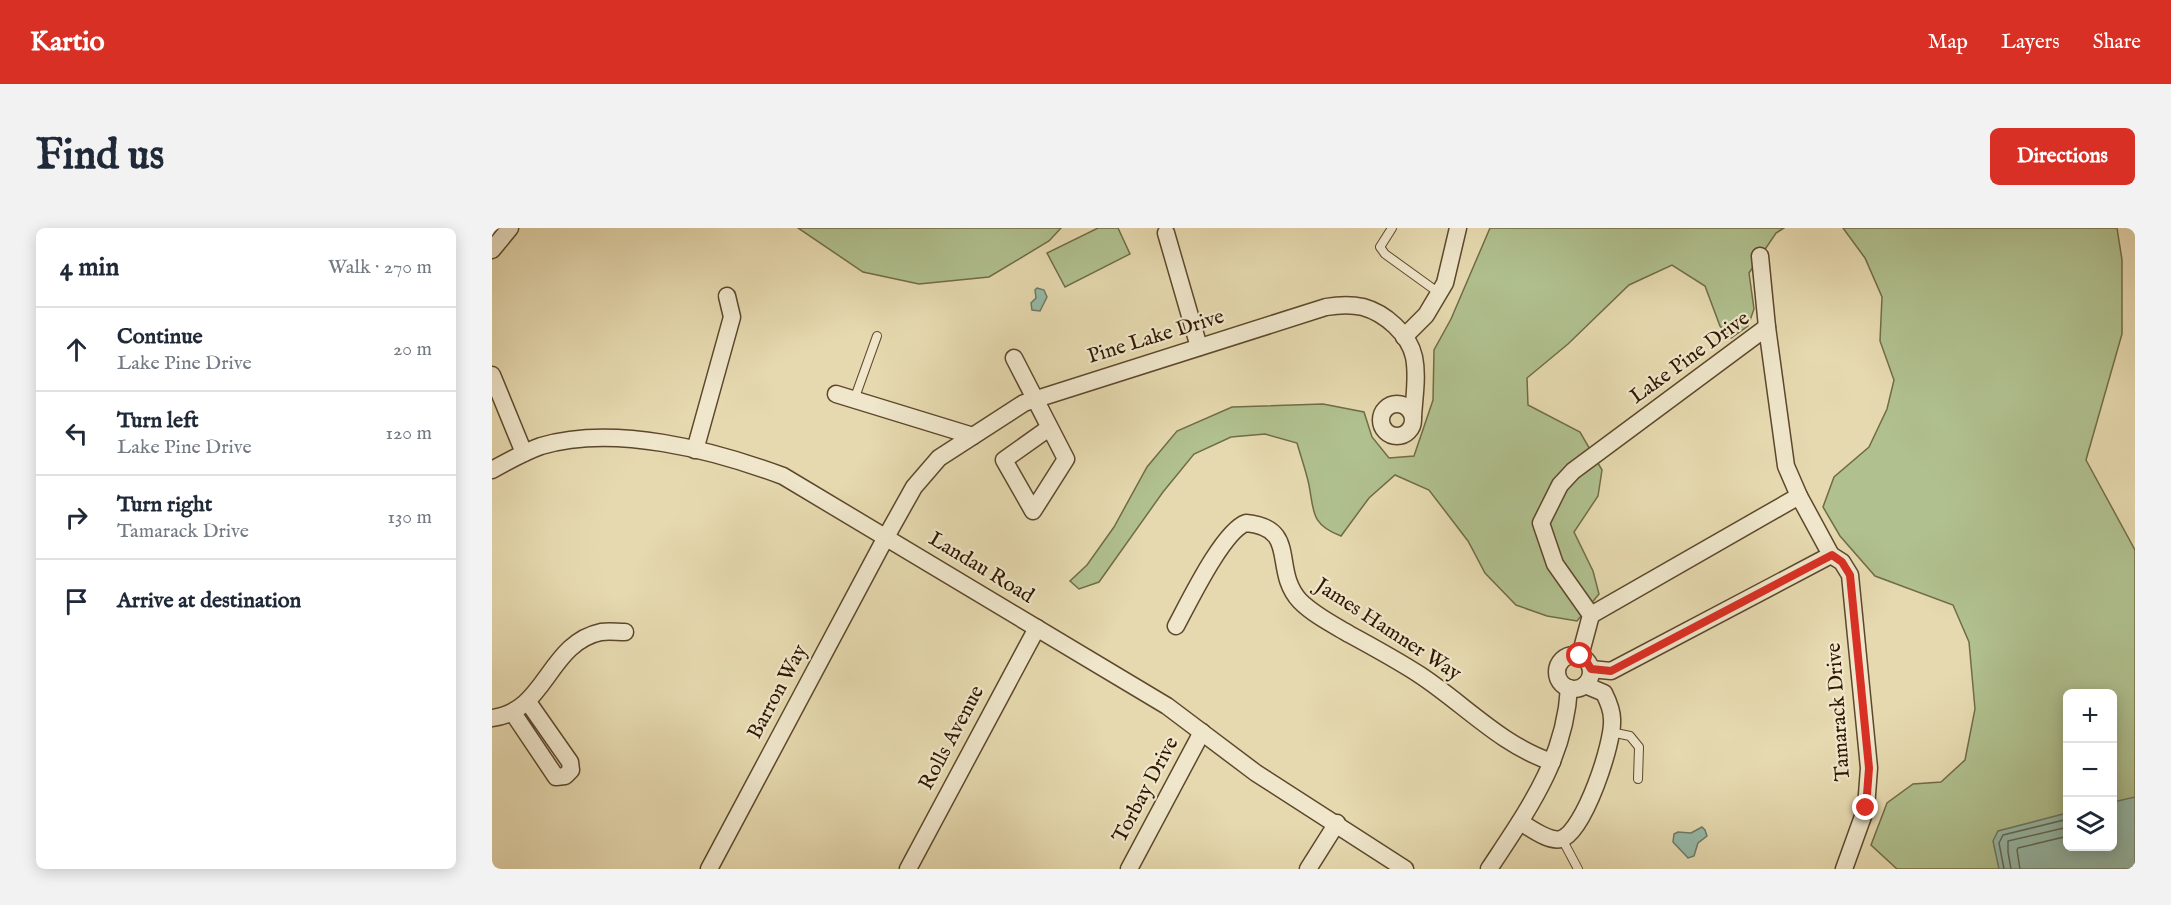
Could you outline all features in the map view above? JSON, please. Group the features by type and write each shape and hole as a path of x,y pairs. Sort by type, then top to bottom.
{"street":[{"path":"492,250 510,228"},
{"path":"1404,337 1426,315 1445,284 1458,228"},
{"path":"1166,233 1199,347"},
{"path":"1760,256 1767,327"},
{"path":"695,450 732,317 727,296"},
{"name":"Pine Lake Drive","path":"886,537 914,487 939,458 1024,403 1326,307 1340,305 1364,308 1394,325 1404,337 1414,356 1413,417"},
{"name":"Lake Pine Drive","path":"1591,615 1555,564 1541,523 1560,485 1573,471 1767,327 1786,466 1799,496 1832,555"},
{"path":"1014,358 1066,459 1033,511 1004,460 1049,428"},
{"path":"492,375 524,453"},
{"path":"836,394 972,436"},
{"name":"Landau Road","path":"492,470 524,453 558,442 593,437 648,441 695,450 757,466 783,476 1167,706 1256,773 1337,823 1405,869"},
{"path":"1489,869 1543,783 1563,735 1568,710 1581,674 1591,615 1799,496"},
{"name":"James Hamner Way","path":"1176,626 1213,561 1235,530 1246,523 1268,528 1275,532 1280,540 1288,582 1301,602 1319,617 1423,677 1512,744 1552,762"},
{"name":"Barron Way","path":"709,869 886,537"},
{"path":"1581,674 1611,671 1832,555"},
{"name":"Tamarack Drive","path":"1832,555 1842,562 1850,575 1869,768 1866,808 1844,869"},
{"name":"Rolls Avenue","path":"908,869 1037,628"},
{"path":"492,718 513,713 528,702 549,671 568,650 600,632 625,632"},
{"path":"1520,822 1551,840 1562,838 1575,827 1600,775 1607,755 1611,732 1612,719 1609,702 1604,693 1581,674"},
{"path":"513,713 556,777 565,777 571,770 570,762 528,702"},
{"name":"Torbay Drive","path":"1129,869 1202,732"},
{"path":"1308,869 1337,823"}],"lane":[{"path":"1392,228 1380,247 1384,254 1439,293"},
{"path":"854,400 878,336"},
{"path":"1611,732 1630,736 1639,747 1638,779"},
{"path":"1562,838 1578,869"}],"green space":[{"path":"798,228 1061,228 1049,241 989,277 919,284 863,272"},
{"path":"1098,228 1118,228 1130,254 1065,287 1047,253"},
{"path":"1490,228 1784,228 1776,233 1749,273 1754,309 1748,326 1731,338 1720,326 1705,286 1672,265 1629,285 1568,344 1527,378 1528,405 1580,432 1602,470 1598,496 1574,532 1593,571 1599,594 1577,621 1547,616 1516,605 1485,573 1468,541 1429,490 1395,475 1369,498 1341,536 1331,532 1319,522 1313,510 1308,480 1297,443 1265,434 1231,437 1194,454 1163,492 1099,582 1079,589 1070,581 1087,565 1114,527 1147,467 1177,431 1232,407 1323,404 1364,412 1372,437 1389,458 1414,456 1433,400 1434,350 1451,319"},
{"path":"1843,228 2117,228 2122,260 2122,334 2086,460 2135,550 2135,869 1897,869 1871,845 1887,803 1913,784 1941,782 1965,760 1975,709 1969,642 1953,605 1875,576 1840,536 1823,507 1834,477 1869,447 1887,409 1894,380 1880,341 1882,297 1865,258"}],"water":[{"path":"1037,288 1044,290 1047,297 1040,311 1032,310 1031,303 1036,298"},
{"path":"2135,797 2135,869 1999,869 1993,841 1998,831 2063,814 2063,851 2117,851 2117,801"},
{"path":"1702,827 1707,836 1698,843 1694,856 1688,858 1673,842 1674,834 1691,833"}],"route":[{"path":"1580,656 1589,663 1591,669 1611,671 1832,555 1842,562 1850,575 1869,768 1866,808"}]}
